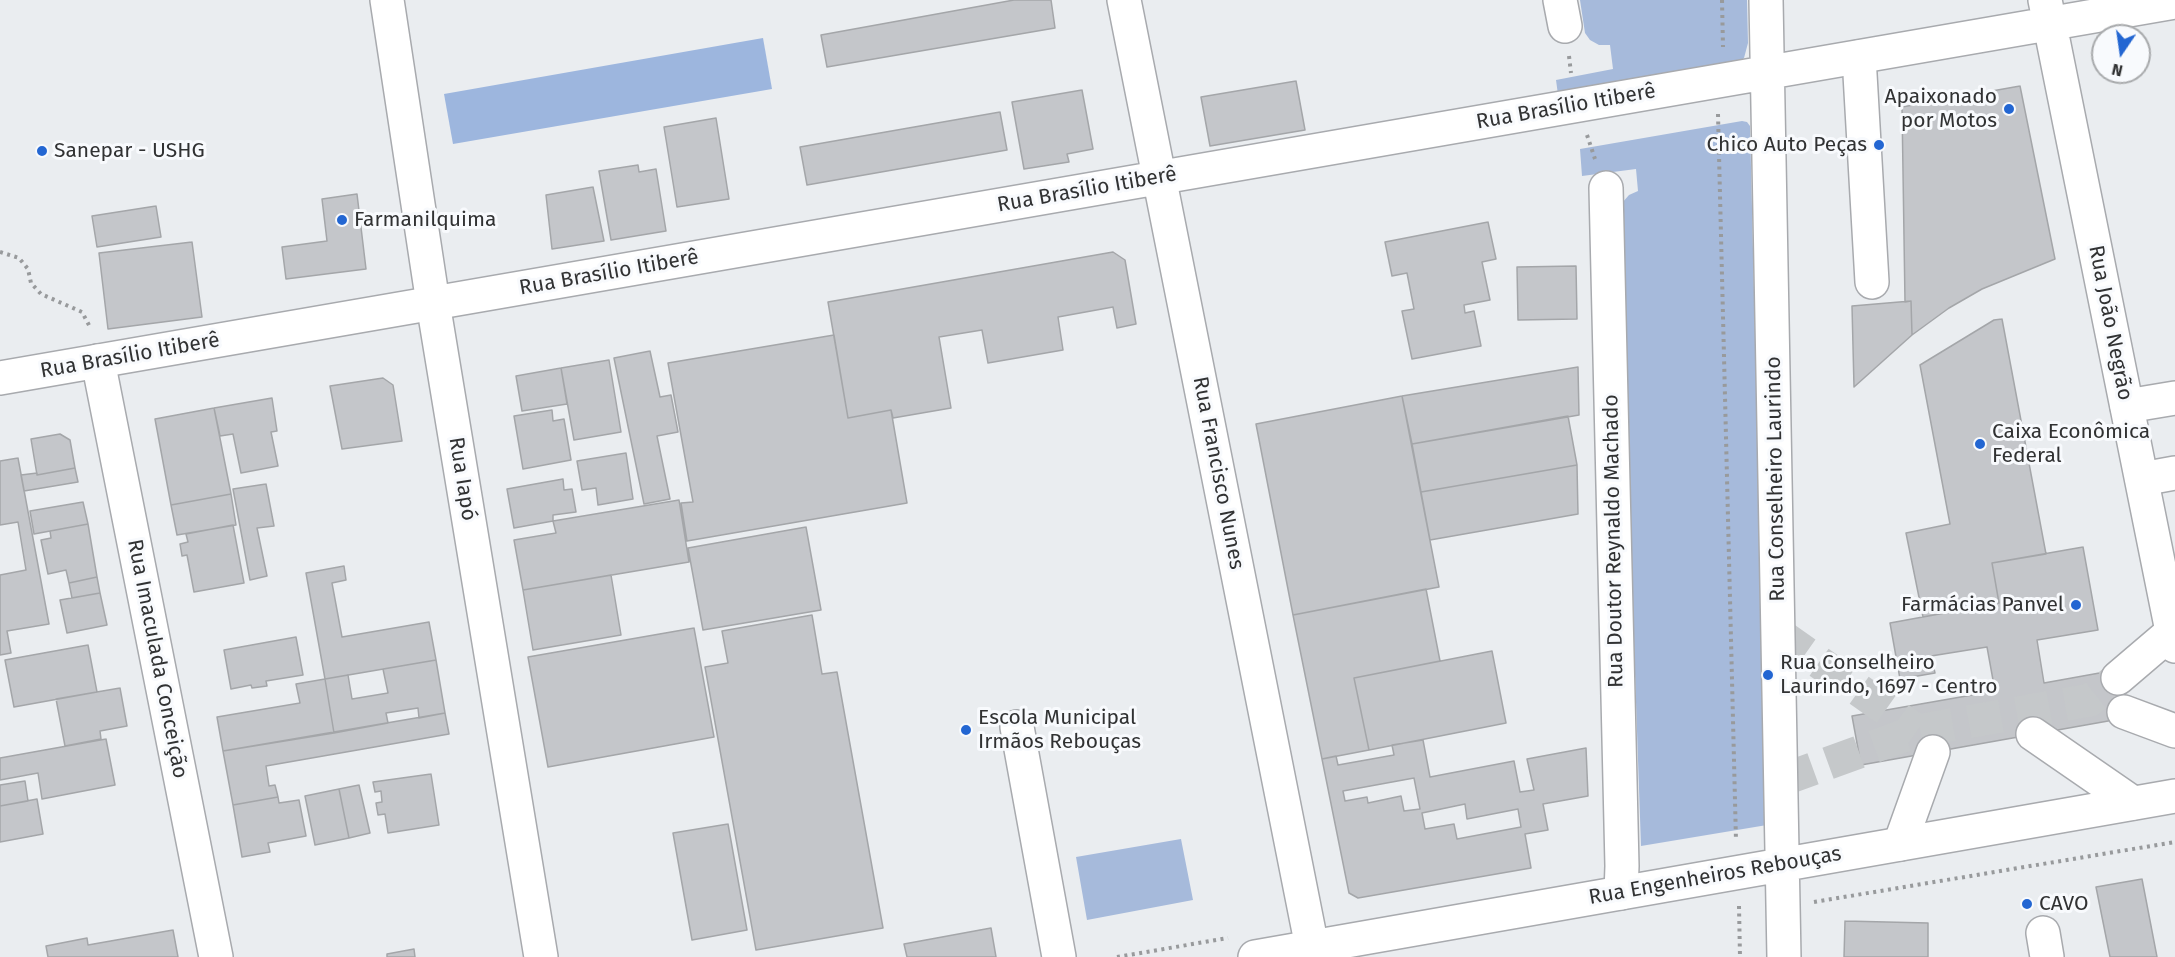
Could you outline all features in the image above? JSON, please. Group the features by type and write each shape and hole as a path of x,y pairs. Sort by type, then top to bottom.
{"main road":[{"name":"Rua Iapó","path":"387,0 432,303 541,957"},
{"name":"Rua Francisco Nunes","path":"1124,0 1311,951"},
{"name":"Rua Conselheiro Laurindo","path":"1766,0 1782,746 1784,957"},
{"name":"Rua Brasílio Itiberê","path":"0,378 95,346 432,303 1859,57 2048,12 2175,2"},
{"name":"Rua João Negrão","path":"2048,12 2174,639"},
{"path":"1859,57 1872,282"},
{"name":"Rua Doutor Reynaldo Machado","path":"1606,188 1622,842 1620,893"},
{"name":"Rua Imaculada Conceição","path":"95,346 216,957"},
{"path":"2127,406 2175,398"},
{"path":"2142,479 2175,472"},
{"path":"2118,678 2174,639"},
{"path":"2124,712 2175,731"},
{"path":"1017,727 1059,957"},
{"path":"2033,734 2133,803"},
{"path":"1900,844 1933,752"},
{"name":"Rua Engenheiros Rebouças","path":"1244,947 1311,951 1620,893 2175,796"}],"path":[{"path":"1722,0 1723,51"},
{"path":"1718,136 1736,846"},
{"path":"0,252 20,258 28,269 31,283 41,294 82,312 89,323 95,346"},
{"path":"1823,900 2175,842"},
{"path":"1740,916 1740,957"},
{"path":"1117,957 1244,947"}],"shaded area":[{"path":"1580,0 1747,0 1748,43 1744,58 1731,70 1559,102 1556,80 1613,69 1610,45 1599,45 1590,40 1585,33"},
{"path":"763,38 772,89 453,144 444,94"},
{"path":"1747,122 1750,126 1767,825 1641,846 1619,213 1622,203 1629,195 1638,191 1636,169 1582,176 1580,149"},
{"path":"1181,839 1193,900 1087,920 1076,857"}],"building":[{"path":"1014,0 1051,0 1055,28 827,67 821,35"},
{"path":"1296,81 1305,130 1210,146 1201,97"},
{"path":"2020,86 2055,259 1982,289 1949,308 1912,335 1911,301 1905,302 1902,107"},
{"path":"1082,90 1093,149 1067,154 1069,162 1024,169 1012,102"},
{"path":"1000,112 1007,150 807,185 800,147"},
{"path":"716,118 729,199 677,207 664,127"},
{"path":"638,165 639,172 656,169 666,231 611,240 599,171"},
{"path":"593,187 604,241 552,249 546,195"},
{"name":"Farmanilquima","path":"357,194 366,269 286,279 282,247 327,241 322,199"},
{"path":"156,206 161,237 97,247 92,216"},
{"path":"1488,222 1496,259 1482,262 1490,300 1464,305 1465,313 1474,311 1481,346 1412,359 1402,311 1414,309 1407,273 1392,276 1385,242"},
{"path":"192,242 202,317 108,329 99,253"},
{"path":"1113,252 1125,260 1136,324 1117,328 1113,307 1058,317 1063,350 988,363 982,330 939,337 951,408 893,418 891,410 848,418 828,302"},
{"path":"1576,266 1577,319 1518,320 1517,267"},
{"path":"1911,301 1912,335 1854,387 1852,306"},
{"name":"Caixa Econômica Federal","path":"2002,319 2046,554 1992,563 1999,603 1923,617 1906,533 1950,524 1920,365 1994,320"},
{"path":"834,335 848,418 891,410 907,503 687,541 681,503 693,502 668,363"},
{"path":"650,351 660,397 671,395 678,432 657,436 670,499 644,504 614,358"},
{"path":"609,360 621,432 574,440 561,368"},
{"path":"1578,367 1579,415 1412,444 1402,396"},
{"path":"561,368 567,404 522,411 516,376"},
{"path":"383,378 393,385 402,441 342,449 330,386"},
{"path":"1402,396 1439,587 1293,615 1256,424"},
{"path":"272,398 277,431 271,432 278,466 241,473 233,434 220,436 214,408"},
{"path":"214,408 231,494 171,505 155,419"},
{"path":"552,410 553,421 564,419 571,460 523,469 514,416"},
{"path":"1568,416 1577,465 1421,492 1412,444"},
{"path":"60,434 70,440 75,468 37,475 31,439"},
{"path":"626,453 633,499 598,505 596,488 582,490 577,461"},
{"path":"18,458 49,624 7,631 11,653 0,655 0,575 26,570 18,522 0,525 0,461"},
{"path":"1577,465 1578,514 1430,540 1421,492"},
{"path":"75,468 78,482 24,491 21,475 37,473 37,475"},
{"path":"563,479 564,490 572,489 576,512 553,515 553,521 514,528 507,489"},
{"path":"266,484 274,526 257,528 267,576 250,580 233,489"},
{"path":"231,494 236,525 177,535 171,505"},
{"path":"679,500 689,562 523,590 514,540 556,533 553,521"},
{"path":"83,502 88,524 34,534 30,511"},
{"path":"88,524 97,577 69,583 66,570 48,574 41,540 51,538 50,531"},
{"path":"233,525 244,583 194,592 187,555 182,556 180,544 188,542 186,534"},
{"path":"806,527 821,610 703,630 688,548"},
{"path":"2083,547 2098,630 2037,640 2044,683 2116,670 2125,718 1861,765 1852,716 1995,691 1987,647 1931,656 1935,673 1900,679 1890,623 1999,603 1992,563"},
{"path":"344,566 346,580 332,583 342,637 429,622 436,660 325,679 306,573"},
{"path":"611,575 621,635 533,650 523,590"},
{"path":"97,577 100,593 72,598 69,583"},
{"path":"1426,589 1440,661 1354,678 1369,750 1322,759 1293,615"},
{"path":"100,593 107,625 67,633 60,600"},
{"path":"812,615 822,674 837,672 883,928 756,950 705,667 728,663 722,631"},
{"path":"694,628 714,737 548,767 528,657"},
{"path":"296,637 303,675 266,681 267,686 252,688 251,685 231,689 224,650"},
{"path":"88,645 97,692 14,707 5,660"},
{"path":"1492,651 1506,723 1369,750 1354,678"},
{"path":"436,660 445,713 419,718 418,708 386,713 388,723 334,733 325,679 348,675 352,699 388,693 383,669"},
{"path":"325,679 334,733 223,751 217,717 300,703 296,684"},
{"path":"120,688 127,726 100,731 101,739 65,746 56,699"},
{"path":"445,713 449,734 266,766 269,786 275,785 278,797 233,805 223,751"},
{"path":"106,739 115,785 42,799 38,773 0,780 0,758"},
{"path":"1423,740 1430,777 1514,761 1520,792 1534,790 1527,759 1586,748 1588,796 1543,804 1548,830 1525,834 1531,868 1358,898 1349,893 1322,759 1336,756 1338,765 1394,755 1392,745","holes":["1414,778 1420,809 1404,811 1401,796 1368,803 1367,797 1345,801 1343,791","1465,804 1467,819 1518,809 1521,827 1457,839 1454,824 1425,829 1422,813"]},
{"path":"431,774 439,825 388,833 385,814 378,815 376,803 382,802 381,791 375,792 373,782"},
{"path":"25,781 28,801 0,806 0,785"},
{"path":"359,785 370,833 349,838 339,789"},
{"path":"339,789 349,838 315,845 305,796"},
{"path":"278,797 279,803 299,800 306,836 268,843 270,852 242,857 233,805"},
{"path":"37,799 43,834 0,842 0,806"},
{"path":"728,824 747,930 692,940 673,833"},
{"path":"2142,879 2157,957 2110,957 2096,887"},
{"path":"1845,921 1928,923 1928,957 1844,957"},
{"path":"991,928 996,957 907,957 904,944"},
{"path":"173,930 178,957 48,957 46,946 87,938 88,945"},
{"path":"414,949 415,957 387,957 387,954"}],"tunnel":[{"path":"1779,634 1917,731"},
{"path":"1782,780 1917,731 2090,700 2118,678"}],"place":[{"name":"Apaixonado por Motos","path":"2009,109"},
{"name":"Chico Auto Peças","path":"1879,145"},
{"name":"Sanepar - USHG","path":"42,151"},
{"name":"Farmanilquima","path":"342,220"},
{"name":"Caixa Econômica Federal","path":"1980,444"},
{"name":"Farmácias Panvel","path":"2076,605"},
{"name":"Rua Conselheiro Laurindo, 1697 - Centro","path":"1768,675"},
{"name":"Escola Municipal Irmãos Rebouças","path":"966,730"},
{"name":"CAVO","path":"2027,904"}]}
